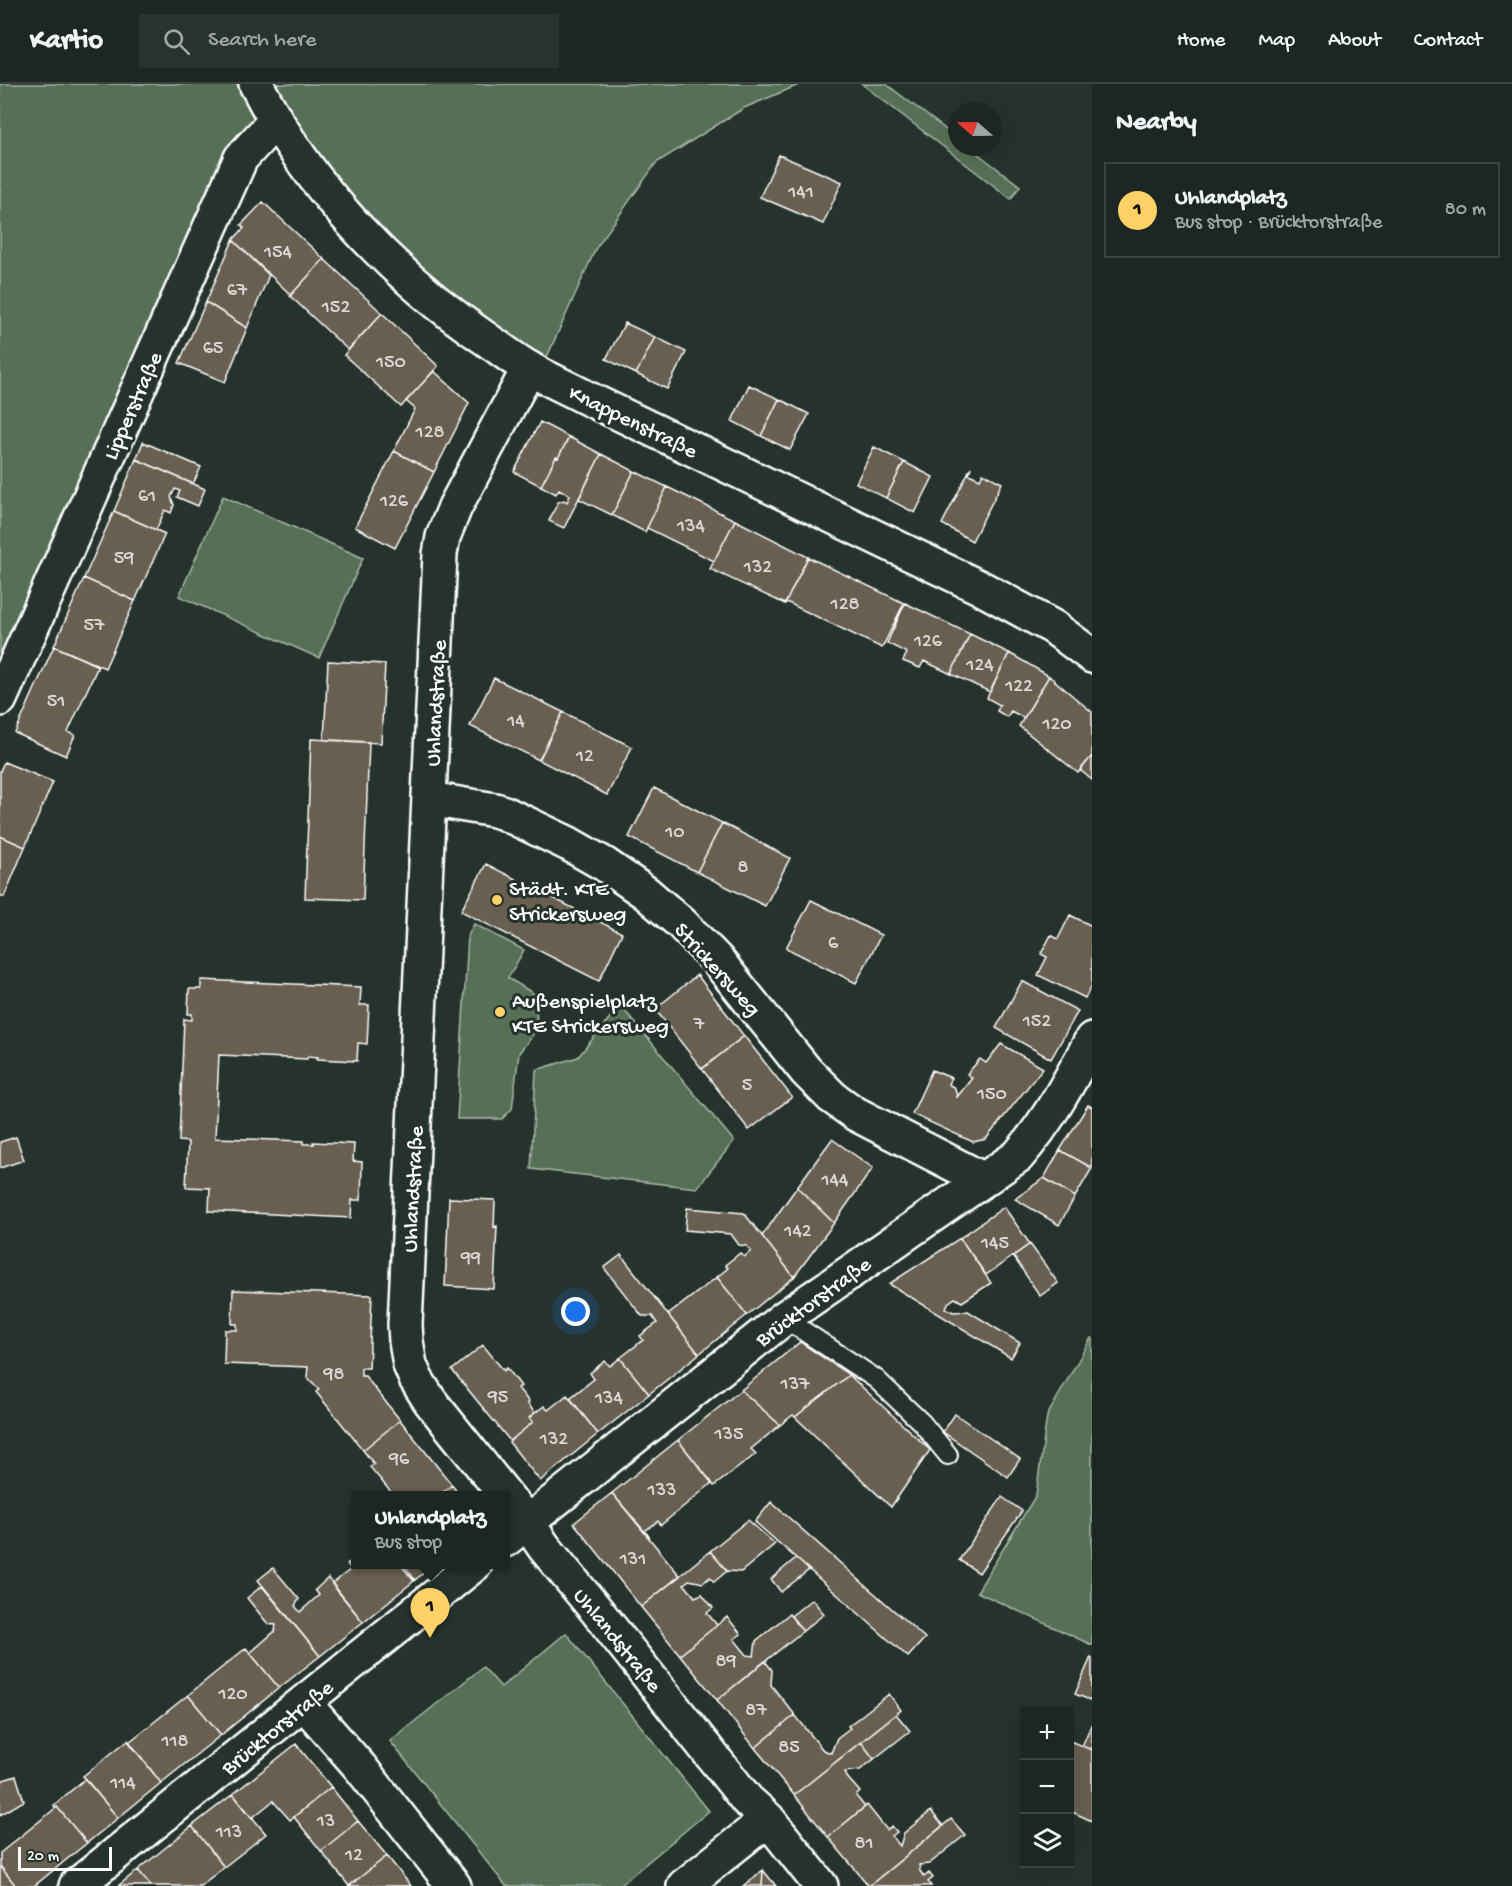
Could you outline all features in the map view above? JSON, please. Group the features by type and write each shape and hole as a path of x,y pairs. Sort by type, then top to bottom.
{"street":[{"name":"Knappenstraße","path":"256,84 276,120 316,181 383,255 453,316 529,368 586,398 981,588 1053,627 1092,656"},
{"name":"Lipperstraße","path":"0,699 241,158 276,120"},
{"name":"Uhlandstraße","path":"489,1491 421,1389 410,1365 406,1341 440,554 443,537 455,507 529,368"},
{"name":"Strickersweg","path":"429,799 504,813 569,844 629,880 681,923 705,947 806,1071 832,1097 854,1113 984,1180"},
{"name":"Brücktorstraße","path":"516,1531 784,1318 1018,1155 1084,1073 1092,1039"},
{"name":"Uhlandstraße","path":"516,1531 544,1547 747,1800 768,1819 822,1886"},
{"name":"Brücktorstraße","path":"76,1886 469,1569"},
{"path":"304,1702 360,1767 454,1886"},
{"path":"684,1886 768,1819"}],"lane":[{"path":"784,1318 876,1379 922,1423 948,1455"}],"green space":[{"path":"0,84 254,84 273,119 0,697"},
{"path":"259,84 801,84 744,108 656,163 596,248 542,368 409,276"},
{"path":"862,84 886,84 948,131 948,150"},
{"path":"955,156 981,156 1020,186 1011,199"},
{"path":"223,496 363,558 319,658 179,596"},
{"name":"Außenspielplatz KTE Strickersweg","path":"474,924 524,950 508,978 536,995 537,1029 519,1053 512,1109 502,1119 457,1119 468,936"},
{"path":"620,1005 734,1141 697,1188 531,1169 536,1070 578,1057"},
{"path":"1091,1338 1092,1645 977,1592 1036,1495 1047,1416"},
{"path":"566,1633 709,1811 619,1886 506,1886 390,1741 483,1667 501,1687"}],"building":[{"path":"779,155 842,182 823,224 760,197"},
{"path":"263,202 324,259 291,295 233,240 244,228 241,225"},
{"path":"233,240 269,275 247,328 206,302"},
{"path":"324,259 382,313 348,350 290,296"},
{"path":"206,302 247,328 225,382 179,363"},
{"path":"382,313 438,366 401,407 344,355"},
{"path":"625,323 655,337 636,374 606,359"},
{"path":"655,337 686,352 667,389 636,374"},
{"path":"434,371 469,403 434,472 394,451 415,409 406,401"},
{"path":"749,385 779,399 761,436 732,421"},
{"path":"779,399 809,414 790,450 761,436"},
{"path":"540,422 569,437 541,486 514,472"},
{"path":"569,437 601,454 564,528 549,521 558,502 564,500 567,502 570,495 559,489 556,494 541,486"},
{"path":"143,442 201,467 193,484 136,459"},
{"path":"874,447 904,462 886,498 856,483"},
{"path":"394,451 434,472 395,548 355,527"},
{"path":"601,454 634,471 612,515 579,499"},
{"path":"136,459 205,489 198,506 177,497 180,491 175,489 171,497 174,505 171,513 165,510 156,530 114,511"},
{"path":"904,462 933,477 915,513 886,498"},
{"path":"971,467 969,474 980,479 983,473 1002,483 972,541 942,524"},
{"path":"634,471 667,487 645,532 612,515"},
{"path":"667,487 735,520 714,561 647,528"},
{"path":"114,511 165,534 135,601 84,578"},
{"path":"735,520 808,557 785,604 710,569"},
{"path":"808,557 904,603 882,648 786,602"},
{"path":"84,578 135,601 105,668 54,646"},
{"path":"905,603 970,634 951,674 924,661 920,668 903,661 907,653 887,643"},
{"path":"970,634 1009,653 990,692 951,674"},
{"path":"54,646 98,666 68,732 75,735 66,756 15,733"},
{"path":"1009,653 1049,676 1024,718 1011,711 1007,717 997,711 1000,705 987,698"},
{"path":"328,661 385,664 381,743 324,740"},
{"path":"1049,676 1092,712 1092,756 1078,773 1019,726"},
{"path":"494,678 563,712 539,760 470,726"},
{"path":"563,712 632,747 607,795 539,760"},
{"path":"311,739 369,742 363,900 305,898"},
{"path":"1092,756 1092,780 1080,770"},
{"path":"4,762 53,782 25,847 0,836 0,771"},
{"path":"654,788 722,823 697,872 629,837"},
{"path":"722,823 790,858 765,906 697,872"},
{"path":"0,836 25,847 4,897 0,895"},
{"path":"486,864 622,933 599,981 461,911"},
{"path":"811,900 881,935 856,983 786,948"},
{"path":"1070,915 1092,926 1092,985 1085,998 1038,975 1047,957 1041,954 1051,935 1058,939"},
{"path":"697,975 744,1036 702,1069 655,1009"},
{"path":"201,980 361,987 360,1005 369,1005 367,1044 358,1043 357,1061 317,1059 318,1057 308,1056 307,1059 219,1055 215,1138 304,1141 304,1144 314,1144 313,1142 354,1144 353,1161 362,1162 361,1200 352,1200 351,1218 209,1211 210,1188 186,1187 188,1142 179,1141 184,1019 192,1020 192,1014 188,1014 189,989 201,989"},
{"path":"1022,981 1078,1011 1051,1059 996,1028"},
{"path":"744,1036 792,1097 749,1130 702,1069"},
{"path":"1001,1044 1043,1068 986,1139 973,1142 912,1114 932,1070 951,1078 948,1084 955,1088 957,1097 972,1078 967,1074 980,1059 986,1063"},
{"path":"1088,1105 1092,1107 1092,1168 1060,1150"},
{"path":"16,1137 24,1160 0,1168 0,1142"},
{"path":"832,1139 873,1168 834,1223 797,1187"},
{"path":"1060,1150 1092,1168 1075,1197 1044,1178"},
{"path":"1044,1178 1075,1197 1059,1225 1015,1199"},
{"path":"797,1187 834,1223 794,1277 762,1236"},
{"path":"449,1198 495,1200 494,1227 497,1226 494,1289 445,1286"},
{"path":"1004,1207 1030,1244 986,1275 960,1238"},
{"path":"687,1208 744,1213 794,1277 747,1315 717,1277 728,1268 725,1265 740,1253 744,1257 751,1251 747,1246 739,1245 731,1234 685,1230"},
{"path":"960,1238 991,1283 962,1302 955,1298 948,1303 946,1308 953,1312 968,1311 1020,1343 1011,1358 889,1284"},
{"path":"1030,1244 1058,1283 1040,1296 1013,1256"},
{"path":"621,1255 699,1354 649,1394 620,1358 643,1340 640,1336 657,1323 652,1316 642,1316 604,1268"},
{"path":"717,1277 747,1315 699,1354 668,1315"},
{"path":"233,1290 372,1295 369,1368 361,1368 361,1376 365,1376 400,1420 363,1450 316,1392 319,1389 307,1377 308,1367 224,1364 225,1330 237,1330 237,1324 232,1324"},
{"path":"800,1342 849,1375 795,1417 793,1415 780,1425 741,1390"},
{"path":"483,1345 504,1371 507,1368 521,1386 518,1388 535,1413 529,1418 533,1422 510,1441 452,1370"},
{"path":"620,1358 649,1394 598,1434 570,1398 594,1379 590,1373 605,1361 610,1366"},
{"path":"849,1375 930,1450 891,1507 795,1417"},
{"path":"741,1390 780,1425 751,1449 756,1454 714,1486 678,1440"},
{"path":"567,1395 598,1434 540,1481 509,1442 533,1422 529,1418 535,1413 544,1406 548,1410"},
{"path":"955,1414 1020,1459 1008,1477 943,1432"},
{"path":"400,1420 452,1485 444,1491 390,1491 370,1467 374,1464 363,1450"},
{"path":"678,1440 712,1483 661,1525 658,1521 645,1531 650,1538 612,1493"},
{"path":"452,1485 456,1491 444,1491"},
{"path":"612,1493 680,1576 641,1607 574,1523"},
{"path":"1002,1497 1022,1511 979,1573 959,1560"},
{"path":"771,1502 925,1638 908,1657 755,1522"},
{"path":"748,1520 775,1544 741,1572 727,1571 710,1551"},
{"path":"710,1551 727,1571 714,1582 710,1577 703,1583 689,1580 684,1584 695,1597 702,1594 713,1608 707,1613 717,1625 680,1655 641,1607"},
{"path":"796,1558 809,1570 781,1592 771,1579"},
{"path":"273,1568 299,1599 295,1606 300,1612 319,1595 315,1590 328,1578 363,1622 320,1656 258,1580"},
{"path":"351,1569 404,1569 414,1581 363,1622 332,1584"},
{"path":"407,1569 429,1569 415,1580"},
{"path":"262,1586 320,1656 279,1688 250,1653 275,1631 276,1625 268,1624 247,1598"},
{"path":"812,1599 824,1614 803,1631 791,1616"},
{"path":"789,1614 803,1631 717,1700 680,1655 727,1617 741,1634 734,1639 747,1655 754,1656 756,1641"},
{"path":"246,1648 279,1688 221,1735 188,1695"},
{"path":"1092,1658 1092,1701 1075,1694"},
{"path":"765,1661 772,1670 771,1685 795,1715 755,1748 717,1700"},
{"path":"889,1694 901,1710 794,1795 755,1748 795,1715 823,1750 831,1753 837,1738 850,1728 848,1726"},
{"path":"188,1695 221,1735 161,1783 129,1742"},
{"path":"896,1714 910,1731 874,1759 861,1742"},
{"path":"1092,1723 1092,1750 1082,1746"},
{"path":"128,1740 161,1783 118,1818 83,1776"},
{"path":"861,1742 874,1759 860,1770 845,1772 860,1792 856,1796 865,1807 828,1837 794,1795"},
{"path":"1074,1743 1092,1750 1092,1821 1074,1813"},
{"path":"296,1744 331,1787 290,1820 273,1801 252,1818 233,1794"},
{"path":"16,1776 24,1801 0,1815 0,1788 3,1780"},
{"path":"85,1779 118,1818 87,1843 54,1805"},
{"path":"331,1787 358,1821 321,1851 294,1817"},
{"path":"233,1794 266,1834 224,1867 192,1826"},
{"path":"867,1805 887,1830 892,1826 897,1832 892,1836 900,1846 904,1833 931,1811 943,1826 869,1886 828,1837"},
{"path":"57,1807 87,1843 34,1886 16,1886 0,1866 0,1853"},
{"path":"951,1819 965,1835 929,1864 919,1865 924,1877 929,1873 933,1878 928,1882 931,1886 869,1886"},
{"path":"358,1821 387,1856 349,1886 321,1851"},
{"path":"192,1826 224,1867 200,1886 151,1886 138,1870"},
{"path":"387,1856 411,1886 349,1886"},
{"path":"0,1866 16,1886 0,1886"},
{"path":"138,1870 151,1886 118,1886"},
{"path":"763,1870 762,1886 743,1886"},
{"path":"763,1870 776,1886 762,1886"}],"place":[{"name":"Städt. KTE Strickersweg","path":"497,900"},
{"name":"Außenspielplatz KTE Strickersweg","path":"500,1012"},
{"name":"Uhlandplatz","path":"430,1638"}]}
